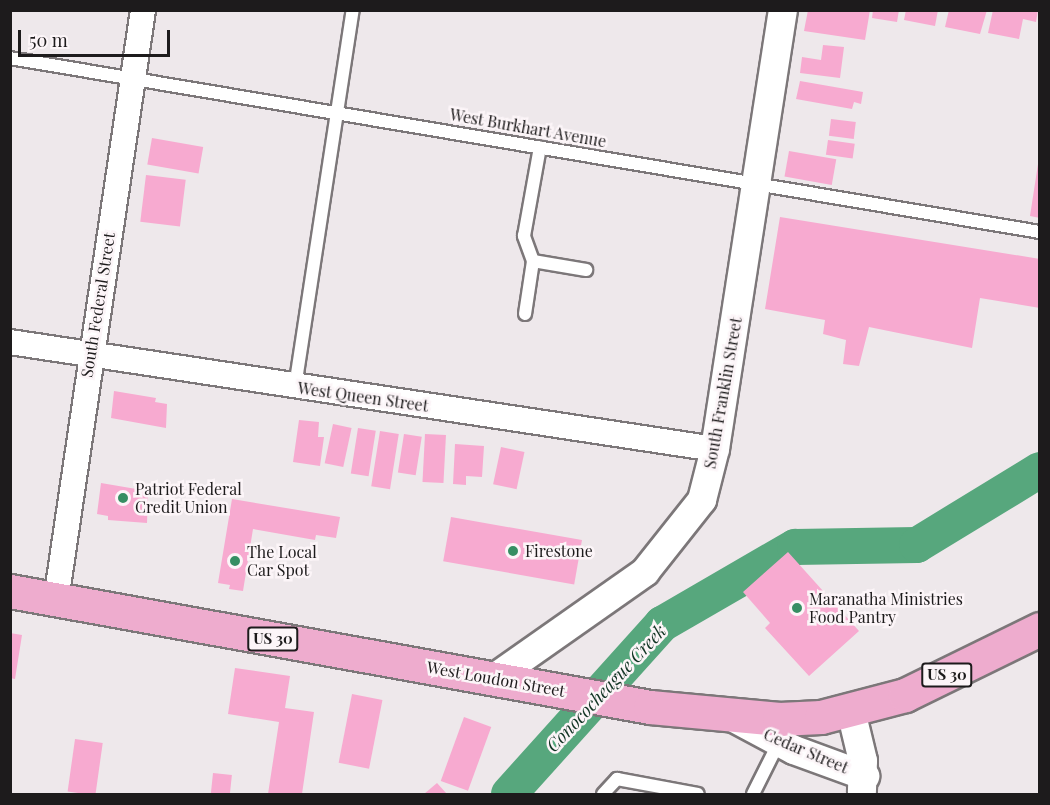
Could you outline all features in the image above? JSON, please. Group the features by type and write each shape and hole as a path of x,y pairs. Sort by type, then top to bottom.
{"highway":[{"name":"West Loudon Street","path":"10,591 651,707 730,716 800,718 851,711 926,686 1040,629"}],"street":[{"name":"South Federal Street","path":"56,600 90,355 143,10"},
{"name":"South Franklin Street","path":"493,679 645,572 702,500 715,449 783,10"},
{"name":"West Queen Street","path":"10,342 294,387 715,449"},
{"path":"851,711 863,785"},
{"name":"Cedar Street","path":"730,716 863,785"}],"lane":[{"path":"294,387 353,10"},
{"name":"West Burkhart Avenue","path":"10,58 1040,232"},
{"path":"525,314 533,261 524,236 540,147"},
{"path":"533,261 586,270"},
{"path":"753,795 779,742"},
{"path":"603,795 617,779 698,795"}],"building":[{"path":"808,10 870,10 865,40 804,31"},
{"path":"873,10 899,10 897,22 872,18"},
{"path":"906,10 938,10 935,26 904,20"},
{"path":"949,10 987,10 980,34 945,27"},
{"path":"993,10 1038,10 1036,22 1023,19 1019,39 988,33"},
{"path":"823,45 844,47 840,78 800,73 802,57 821,60"},
{"path":"800,81 863,92 861,104 854,102 852,109 796,99"},
{"path":"831,119 856,122 854,139 829,136"},
{"path":"152,138 203,147 199,174 147,165"},
{"path":"828,140 855,144 853,159 826,155"},
{"path":"789,151 836,159 832,185 784,177"},
{"path":"1038,164 1040,164 1040,218 1030,216"},
{"path":"146,175 186,180 180,227 140,222"},
{"path":"780,217 1040,259 1040,308 980,298 972,348 869,327 859,366 843,364 846,340 823,334 825,320 765,309"},
{"path":"114,391 156,398 155,402 167,404 166,428 111,418"},
{"path":"299,420 319,422 318,437 324,437 320,466 293,462"},
{"path":"333,424 352,428 343,467 325,463"},
{"path":"358,428 376,431 369,476 351,473"},
{"path":"380,431 399,434 390,489 371,486"},
{"path":"404,434 422,437 416,475 398,473"},
{"path":"425,434 446,435 443,483 422,482"},
{"path":"455,444 484,446 482,477 466,476 466,485 453,484"},
{"path":"501,447 524,452 517,489 493,484"},
{"name":"Patriot Federal Credit Union","path":"101,483 148,491 147,523 108,520 108,516 97,514"},
{"name":"The Local Car Spot","path":"232,499 340,517 336,538 316,535 315,540 253,529 243,591 229,589 230,585 218,583"},
{"name":"Firestone","path":"451,517 582,540 574,584 443,561"},
{"name":"Maranatha Ministries Food Pantry","path":"788,552 859,631 809,676 765,628 770,623 743,592"},
{"path":"10,633 22,635 15,679 10,678"},
{"path":"235,668 290,676 285,708 314,712 302,794 268,794 279,722 228,714"},
{"path":"352,694 382,700 369,769 339,763"},
{"path":"464,717 491,727 468,791 441,781"},
{"path":"75,739 103,743 96,794 68,791"},
{"path":"213,773 232,775 230,794 211,794"},
{"path":"437,783 447,794 424,794"}],"waterway":[{"name":"Conococheague Creek","path":"509,794 662,624 795,547 917,545 1040,470"}],"place":[{"name":"Patriot Federal Credit Union","path":"123,498"},
{"name":"Firestone","path":"513,551"},
{"name":"The Local Car Spot","path":"235,561"},
{"name":"Maranatha Ministries Food Pantry","path":"797,608"}]}
